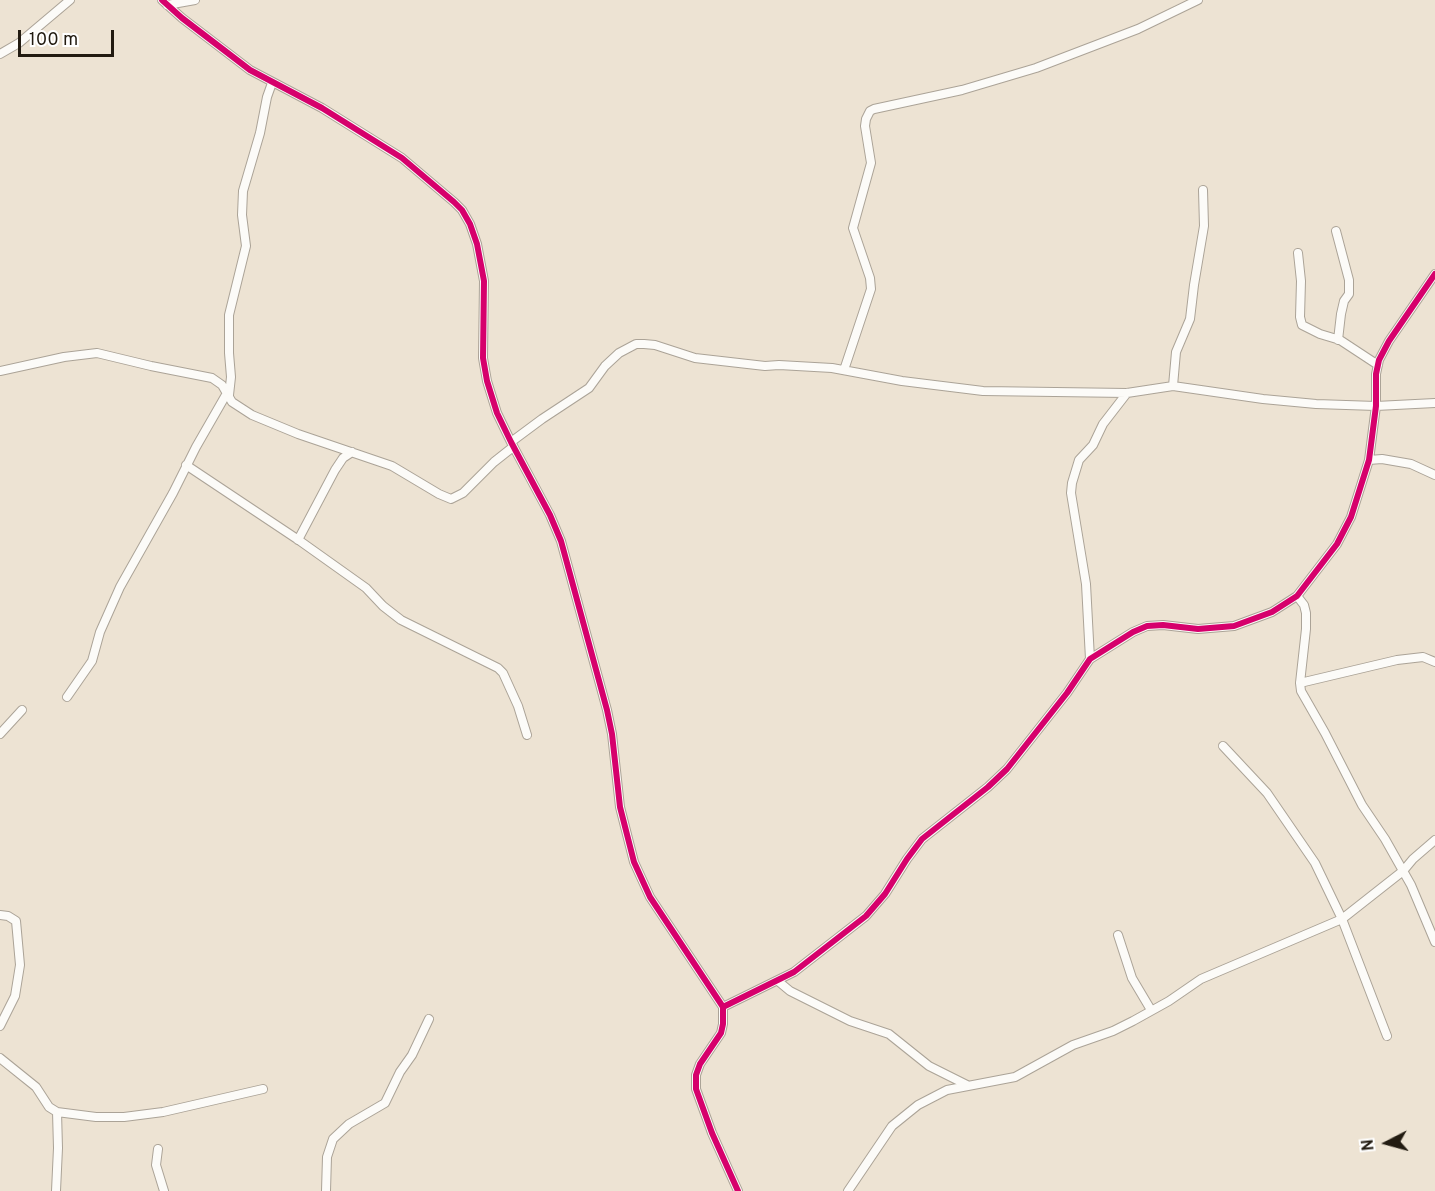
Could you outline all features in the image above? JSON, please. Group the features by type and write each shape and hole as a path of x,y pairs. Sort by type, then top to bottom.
{"street":[{"path":"0,54 19,43 70,0"},
{"path":"165,3 195,0"},
{"path":"844,370 871,290 870,278 853,228 871,163 866,126 870,111 962,90 1036,68 1138,28 1198,0"},
{"path":"165,3 235,59 272,83 322,108 402,158 462,210 475,236 482,270 485,370 497,413 550,514 561,541 607,710 623,824 637,872 650,897 723,1007 721,1033 700,1064 696,1075 696,1089 738,1191"},
{"path":"67,697 92,661 100,632 120,586 228,394 231,377 229,315 246,246 242,215 243,191 272,83"},
{"path":"1173,387 1176,352 1190,319 1204,226 1203,190"},
{"path":"1336,231 1349,280 1349,294 1344,301 1338,340"},
{"path":"1298,253 1302,325 1356,349 1378,365"},
{"path":"723,1007 778,981 811,961 875,907 922,839 983,792 1007,769 1067,693 1090,659 1133,632 1147,626 1163,625 1198,629 1234,626 1272,612 1296,596 1325,561 1342,534 1356,501 1369,460 1376,406 1378,365 1389,341 1435,274"},
{"path":"0,371 80,354 104,353 143,365 212,378 222,385 236,406 252,415 298,434 392,466 451,499 463,493 542,419 589,388 611,360 636,344 655,345 695,358 765,366 805,366 844,370 902,381 983,391 1126,393 1173,387 1293,402 1376,406 1435,403"},
{"path":"1090,659 1086,584 1071,493 1072,483 1079,460 1094,445 1103,424 1126,393"},
{"path":"298,540 335,470 341,461 352,452"},
{"path":"1369,460 1382,459 1412,464 1435,475"},
{"path":"186,465 366,588 383,606 401,620 498,668 503,673 518,706 527,735"},
{"path":"1296,596 1304,605 1306,621 1300,683 1308,704 1326,732 1362,804 1403,871 1435,942"},
{"path":"1300,683 1396,660 1423,657 1435,662"},
{"path":"0,734 22,710"},
{"path":"1223,746 1267,793 1316,863 1342,919 1387,1036"},
{"path":"848,1191 883,1137 900,1118 939,1093 1015,1077 1072,1045 1122,1027 1169,1001 1201,978 1342,919 1403,871 1435,840"},
{"path":"0,915 8,916 16,921 20,965 15,996 0,1026"},
{"path":"1118,935 1132,978 1151,1010"},
{"path":"778,981 790,991 850,1021 890,1034 929,1066 969,1086"},
{"path":"326,1191 327,1157 333,1139 349,1124 385,1103 429,1019"},
{"path":"0,1058 36,1087 49,1107 57,1112 96,1117 124,1117 163,1112 263,1089"},
{"path":"56,1191 57,1112"},
{"path":"158,1149 156,1165 159,1181 164,1191"}],"cycle path":[{"path":"162,0 250,70 322,108 402,158 454,202 470,224 477,244 484,281 483,358 487,381 497,413 561,541 607,710 620,807 634,862 650,897 723,1007 721,1033 700,1064 696,1075 696,1089 712,1133 738,1191"},
{"path":"723,1007 794,972 866,916 885,894 922,839 988,787 1007,769 1067,693 1090,659 1133,632 1147,626 1163,625 1198,629 1234,626 1272,612 1297,596 1337,544 1351,517 1369,460 1379,360 1389,341 1435,274"}]}
